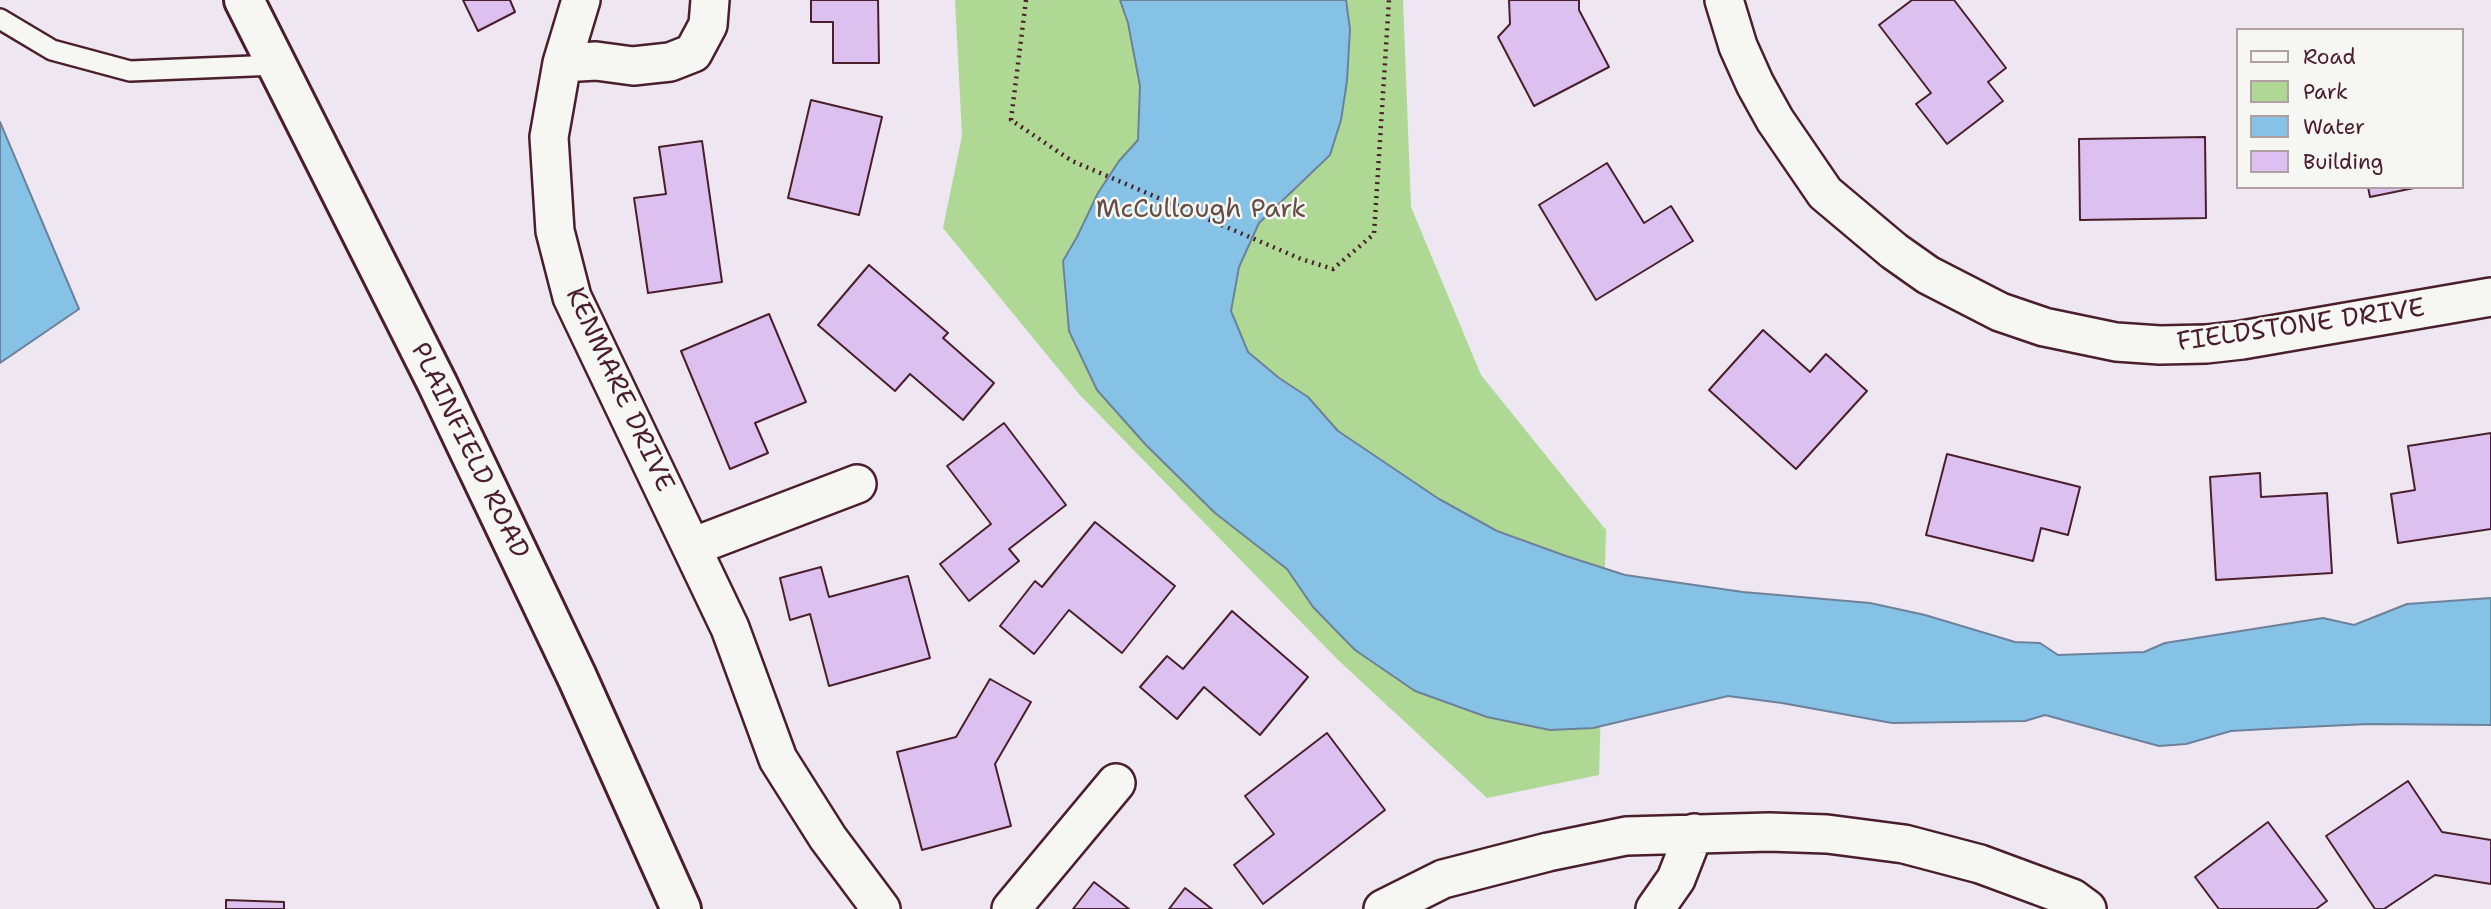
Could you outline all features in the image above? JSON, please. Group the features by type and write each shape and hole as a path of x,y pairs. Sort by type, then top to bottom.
{"main road":[{"name":"PLAINFIELD ROAD","path":"244,0 437,383 577,677 681,909"}],"street":[{"name":"KENMARE DRIVE","path":"581,0 562,63 549,137 555,230 572,297 730,628 778,759 828,838 880,909"},
{"path":"562,63 596,61 633,66 670,62 693,53 708,25 710,0"},
{"name":"FIELDSTONE DRIVE","path":"1724,0 1738,46 1755,84 1775,120 1825,193 1894,251 1928,275 2000,312 2044,327 2116,342 2206,344 2491,298"},
{"path":"692,547 857,484"},
{"path":"1012,909 1116,783"},
{"path":"1654,909 1676,879 1694,833"},
{"path":"1383,909 1443,879 1548,852 1626,836 1694,833 1827,834 1904,844 2003,873 2072,898 2087,909"}],"lane":[{"path":"0,19 52,50 130,71 276,65"}],"path":[{"path":"1026,0 1011,120 1072,161 1301,258 1334,269 1374,234 1389,0"}],"green space":[{"name":"McCullough Park","path":"955,0 1403,0 1411,207 1481,375 1606,530 1599,775 1487,798 1337,659 1079,394 943,228 962,136"}],"water":[{"path":"1120,0 1346,0 1350,29 1347,81 1341,120 1330,155 1259,223 1239,267 1231,311 1248,352 1279,378 1308,397 1338,431 1439,499 1497,531 1625,575 1743,592 1870,603 1925,615 2015,642 2040,643 2058,655 2144,652 2165,643 2323,618 2354,625 2407,604 2491,598 2491,725 2368,724 2231,731 2186,744 2159,746 2045,715 2025,721 1892,723 1728,696 1593,728 1550,730 1487,717 1415,691 1355,650 1313,607 1287,569 1215,513 1146,445 1097,390 1069,331 1063,261 1098,193 1119,161 1138,140 1140,86 1128,23"},
{"path":"0,122 79,309 0,363"}],"building":[{"path":"463,0 510,0 515,12 478,31"},
{"path":"811,0 878,0 879,63 833,63 833,22 811,22"},
{"path":"1509,0 1579,0 1579,10 1609,67 1534,106 1498,37 1510,24"},
{"path":"1912,0 1954,0 2006,68 1988,82 2003,101 1947,144 1916,104 1931,93 1879,25"},
{"path":"811,100 882,117 859,215 788,198"},
{"path":"2205,137 2206,218 2080,220 2079,139"},
{"path":"702,141 722,282 648,293 634,198 666,194 659,147"},
{"path":"1607,163 1644,223 1671,206 1693,241 1596,300 1539,205"},
{"path":"2368,189 2409,189 2370,197"},
{"path":"869,265 948,333 943,338 994,383 963,420 910,374 895,391 818,325"},
{"path":"769,314 806,402 755,423 768,453 730,469 681,351"},
{"path":"1763,330 1810,372 1826,354 1867,391 1796,469 1709,390"},
{"path":"1004,423 1066,505 1009,549 1019,561 969,601 940,564 991,524 947,466"},
{"path":"2491,433 2491,529 2398,543 2391,494 2415,490 2408,446"},
{"path":"1947,454 2080,487 2068,535 2041,528 2033,561 1926,535"},
{"path":"2260,473 2261,497 2327,493 2332,573 2216,580 2210,477"},
{"path":"1095,522 1175,586 1122,653 1069,610 1034,654 1000,626 1035,581 1042,587"},
{"path":"821,567 829,597 908,576 930,658 829,686 810,614 790,620 780,578"},
{"path":"1232,611 1308,677 1260,735 1204,687 1177,719 1140,687 1167,656 1183,669"},
{"path":"990,679 1031,702 995,764 1011,826 922,850 897,752 956,737"},
{"path":"1327,733 1385,810 1263,904 1234,865 1274,834 1245,796"},
{"path":"2408,781 2442,832 2491,840 2491,884 2435,875 2384,909 2375,909 2326,836"},
{"path":"2268,822 2327,901 2316,909 2219,909 2195,877"},
{"path":"1094,882 1129,909 1073,909"},
{"path":"1185,888 1212,909 1169,909"},
{"path":"226,900 284,902 284,909 226,909"}]}
